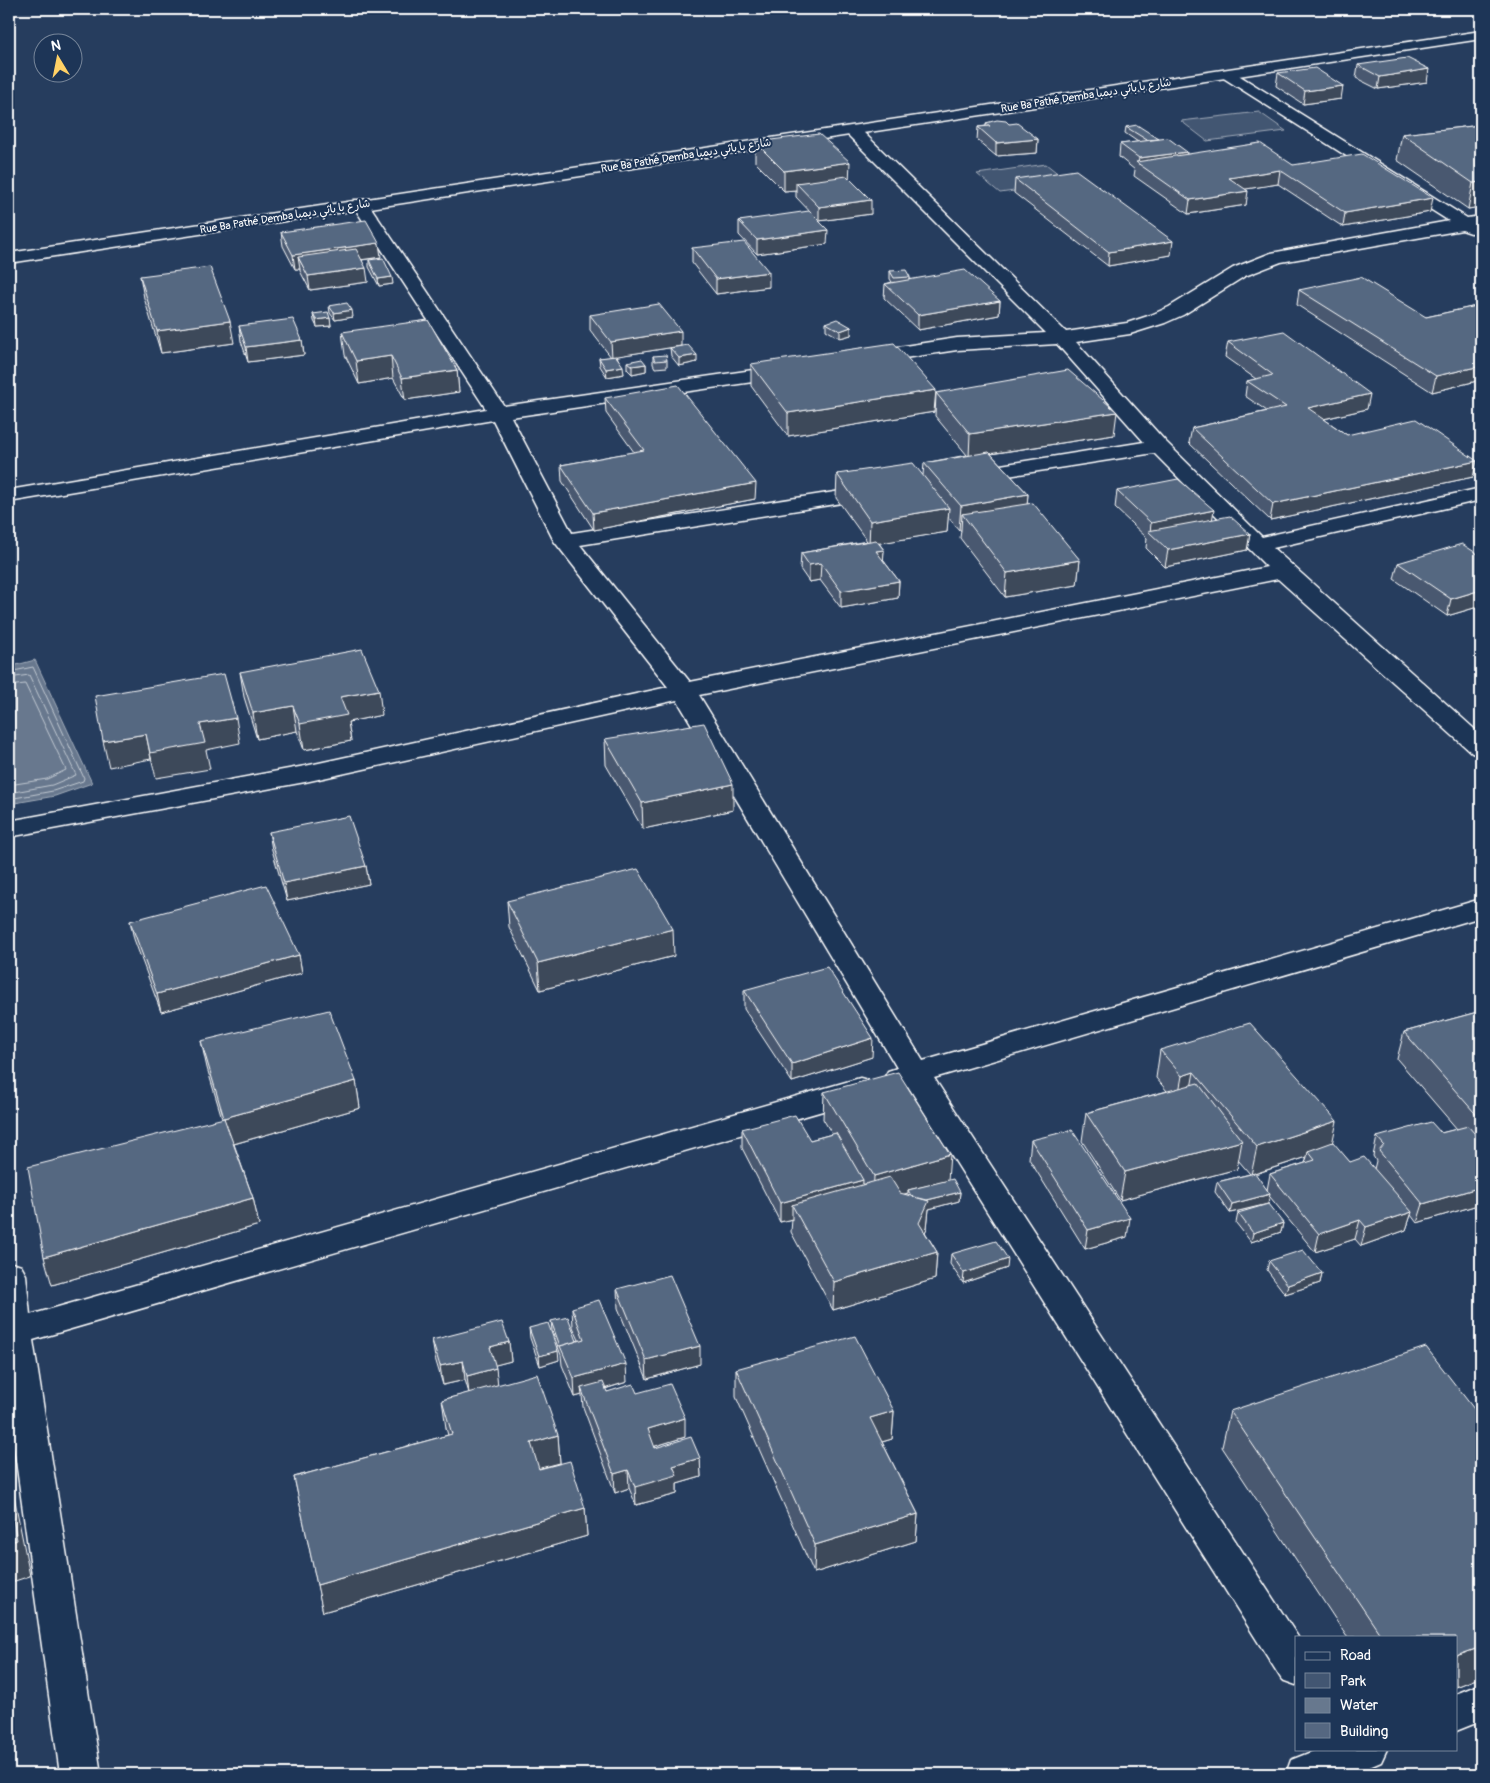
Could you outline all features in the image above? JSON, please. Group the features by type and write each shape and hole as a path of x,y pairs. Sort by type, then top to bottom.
{"street":[{"name":"Rue Ba Pathé Demba شارع با باثي ديمبا","path":"9,258 1481,36"},
{"path":"1227,74 1473,222 1481,234"},
{"path":"852,130 1062,338 1159,446 1283,571 1481,748"},
{"path":"360,204 499,413 566,541 684,691 914,1073 1295,1665"},
{"path":"848,361 956,344 1062,338 1130,328 1176,311 1239,272 1277,257 1473,222"},
{"path":"9,496 499,413 809,368"},
{"path":"945,480 1159,446"},
{"path":"566,541 896,488"},
{"path":"1257,544 1481,494"},
{"path":"9,829 305,774 684,691 1283,571"},
{"path":"12,1334 1481,908"},
{"path":"9,1275 12,1334 80,1774"},
{"path":"1458,1711 1481,1702"},
{"path":"1306,1774 1358,1757"}],"green space":[{"path":"1259,112 1286,131 1207,141 1181,121"},
{"path":"1046,164 1070,183 1000,193 977,174"}],"water":[{"path":"35,660 92,783 55,796 9,804 9,667"}],"building":[{"path":"1407,58 1429,69 1380,77 1358,65"},
{"path":"1315,68 1343,86 1305,91 1278,73"},
{"path":"997,120 1006,121 1009,124 1017,123 1038,139 996,143 978,127 990,126 986,123"},
{"path":"1137,125 1159,139 1147,140 1126,127"},
{"path":"1481,125 1481,182 1473,183 1402,134"},
{"path":"819,134 850,162 784,171 755,142"},
{"path":"1168,138 1187,152 1139,158 1120,144"},
{"path":"1260,143 1293,165 1362,154 1433,198 1345,213 1280,170 1229,178 1248,191 1190,200 1136,162"},
{"path":"1076,170 1173,241 1109,252 1015,179"},
{"path":"847,176 871,200 819,207 796,183"},
{"path":"809,211 828,230 757,240 739,221"},
{"path":"366,220 379,243 293,255 281,232"},
{"path":"744,242 769,272 716,279 692,248"},
{"path":"356,249 366,268 308,276 298,257"},
{"path":"383,258 392,277 378,279 369,260"},
{"path":"210,267 230,321 157,331 140,276"},
{"path":"906,270 910,277 894,278 890,271"},
{"path":"965,270 1000,301 918,315 885,284"},
{"path":"1361,277 1426,317 1481,305 1481,366 1436,376 1299,290"},
{"path":"347,303 352,310 334,313 329,306"},
{"path":"659,304 681,331 611,342 590,315"},
{"path":"328,312 330,318 316,320 313,314"},
{"path":"293,319 302,340 246,347 239,326"},
{"path":"837,319 851,327 840,331 826,323"},
{"path":"428,320 457,370 402,378 391,356 356,361 342,332"},
{"path":"1284,331 1370,394 1308,408 1347,435 1416,419 1477,461 1273,504 1192,428 1286,407 1247,381 1273,375 1228,342"},
{"path":"894,343 936,390 788,413 751,364"},
{"path":"688,345 697,355 679,358 670,348"},
{"path":"666,355 667,360 655,361 653,356"},
{"path":"616,356 623,366 606,369 599,358"},
{"path":"642,359 646,364 632,366 627,362"},
{"path":"1068,370 1117,412 970,434 936,393"},
{"path":"678,385 756,483 593,513 561,465 644,450 605,398"},
{"path":"989,452 1028,494 961,506 924,463"},
{"path":"913,463 949,508 870,521 837,474"},
{"path":"1178,479 1214,510 1151,523 1117,491"},
{"path":"1033,503 1080,560 1007,573 962,514"},
{"path":"1230,516 1250,534 1168,550 1148,531"},
{"path":"876,540 884,550 876,551 899,581 841,591 821,563 809,565 801,553"},
{"path":"1462,544 1481,556 1481,590 1451,599 1398,563"},
{"path":"362,649 379,690 340,697 347,715 300,724 293,706 253,713 240,672"},
{"path":"224,674 236,718 200,724 205,743 150,753 146,734 103,741 95,696"},
{"path":"704,723 733,784 642,803 605,739"},
{"path":"349,816 366,866 284,883 269,832"},
{"path":"638,869 673,929 538,963 507,901"},
{"path":"266,885 299,955 157,994 130,921"},
{"path":"827,967 873,1038 792,1064 744,990"},
{"path":"329,1010 356,1081 224,1118 201,1041"},
{"path":"1481,1011 1481,1120 1404,1032"},
{"path":"1250,1023 1337,1121 1257,1147 1194,1072 1182,1076 1160,1050"},
{"path":"898,1072 950,1154 874,1176 824,1092"},
{"path":"1198,1083 1242,1141 1125,1172 1086,1113"},
{"path":"795,1115 810,1140 836,1133 863,1180 780,1203 742,1129"},
{"path":"224,1118 253,1198 44,1257 28,1167"},
{"path":"1431,1122 1441,1133 1468,1126 1481,1141 1481,1187 1423,1204 1379,1151 1384,1145 1377,1137"},
{"path":"1072,1130 1130,1218 1088,1230 1031,1140"},
{"path":"1333,1142 1350,1162 1364,1157 1412,1212 1366,1227 1360,1220 1319,1234 1270,1174 1315,1160 1308,1151"},
{"path":"1255,1173 1270,1194 1232,1204 1217,1182"},
{"path":"890,1177 900,1193 929,1201 919,1223 937,1252 834,1282 792,1205"},
{"path":"953,1179 960,1192 927,1200 911,1196 908,1190"},
{"path":"1268,1204 1283,1223 1253,1233 1238,1213"},
{"path":"996,1241 1008,1259 964,1273 951,1254"},
{"path":"1303,1250 1322,1273 1288,1285 1269,1261"},
{"path":"670,1275 700,1346 646,1360 617,1289"},
{"path":"599,1300 626,1364 574,1378 560,1346 584,1339 572,1308"},
{"path":"568,1317 577,1341 560,1346 551,1321"},
{"path":"502,1322 509,1342 490,1347 496,1368 467,1376 463,1361 440,1366 432,1340"},
{"path":"548,1323 558,1351 539,1356 529,1328"},
{"path":"855,1336 894,1411 870,1418 918,1514 815,1545 736,1369"},
{"path":"1426,1347 1481,1418 1481,1647 1458,1655 1458,1636 1381,1636 1230,1411"},
{"path":"537,1374 558,1435 531,1443 539,1469 570,1461 585,1508 317,1585 294,1477 452,1434 442,1400"},
{"path":"603,1382 607,1392 633,1384 637,1393 670,1384 685,1418 648,1429 655,1448 691,1437 700,1458 673,1466 677,1475 635,1487 628,1470 614,1474 581,1388"},
{"path":"9,1498 17,1540 9,1543"}]}
